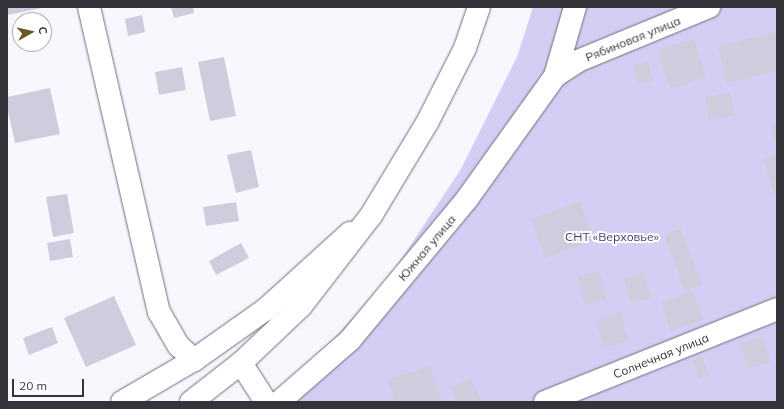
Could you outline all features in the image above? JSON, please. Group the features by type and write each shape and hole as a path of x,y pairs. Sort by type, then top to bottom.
{"street":[{"path":"89,7 159,312 179,346 194,360"},
{"path":"191,402 241,363 301,306 372,214 428,122 465,48 479,7"},
{"name":"Южная улица","path":"279,402 350,340 467,199 555,76 575,7"},
{"name":"Рябиновая улица","path":"578,61 709,7"},
{"name":"Южная улица","path":"555,76 578,61"},
{"path":"122,402 194,360 265,310 372,214"},
{"name":"Солнечная улица","path":"545,402 777,309"},
{"path":"241,363 266,402"}],"green space":[{"name":"СНТ «Верховье»","path":"533,7 777,7 777,402 269,402 321,353 390,276 461,169 517,57"}],"building":[{"path":"7,7 42,7 22,12 12,12 12,14 7,15"},
{"path":"171,7 193,7 194,13 174,18"},
{"path":"142,15 145,32 128,36 125,19"},
{"path":"777,31 777,71 727,83 718,47"},
{"path":"694,39 706,78 670,89 658,49"},
{"path":"224,57 236,116 210,121 198,62"},
{"path":"648,61 653,81 637,84 633,65"},
{"path":"182,67 186,90 159,95 155,72"},
{"path":"50,88 60,134 15,143 7,107 7,97"},
{"path":"730,92 735,115 709,120 705,97"},
{"path":"777,123 777,139 773,140 771,124"},
{"path":"251,150 259,187 236,193 227,155"},
{"path":"777,154 777,193 774,194 763,159"},
{"path":"67,194 74,233 53,237 46,197"},
{"path":"580,201 594,240 545,258 531,219"},
{"path":"236,202 239,221 206,226 203,207"},
{"path":"681,229 702,285 685,291 664,235"},
{"path":"70,239 73,257 50,261 47,243"},
{"path":"241,243 249,258 216,275 209,261"},
{"path":"599,270 607,299 585,305 577,277"},
{"path":"644,272 651,298 630,303 624,278"},
{"path":"693,291 703,320 670,331 661,302"},
{"path":"114,296 136,345 86,367 64,318"},
{"path":"620,312 629,340 604,348 596,320"},
{"path":"52,327 58,343 29,355 23,338"},
{"path":"763,337 771,362 748,369 740,344"},
{"path":"702,356 709,376 699,379 692,360"},
{"path":"430,366 442,402 394,402 387,380"},
{"path":"471,378 482,402 457,402 451,387"}]}
